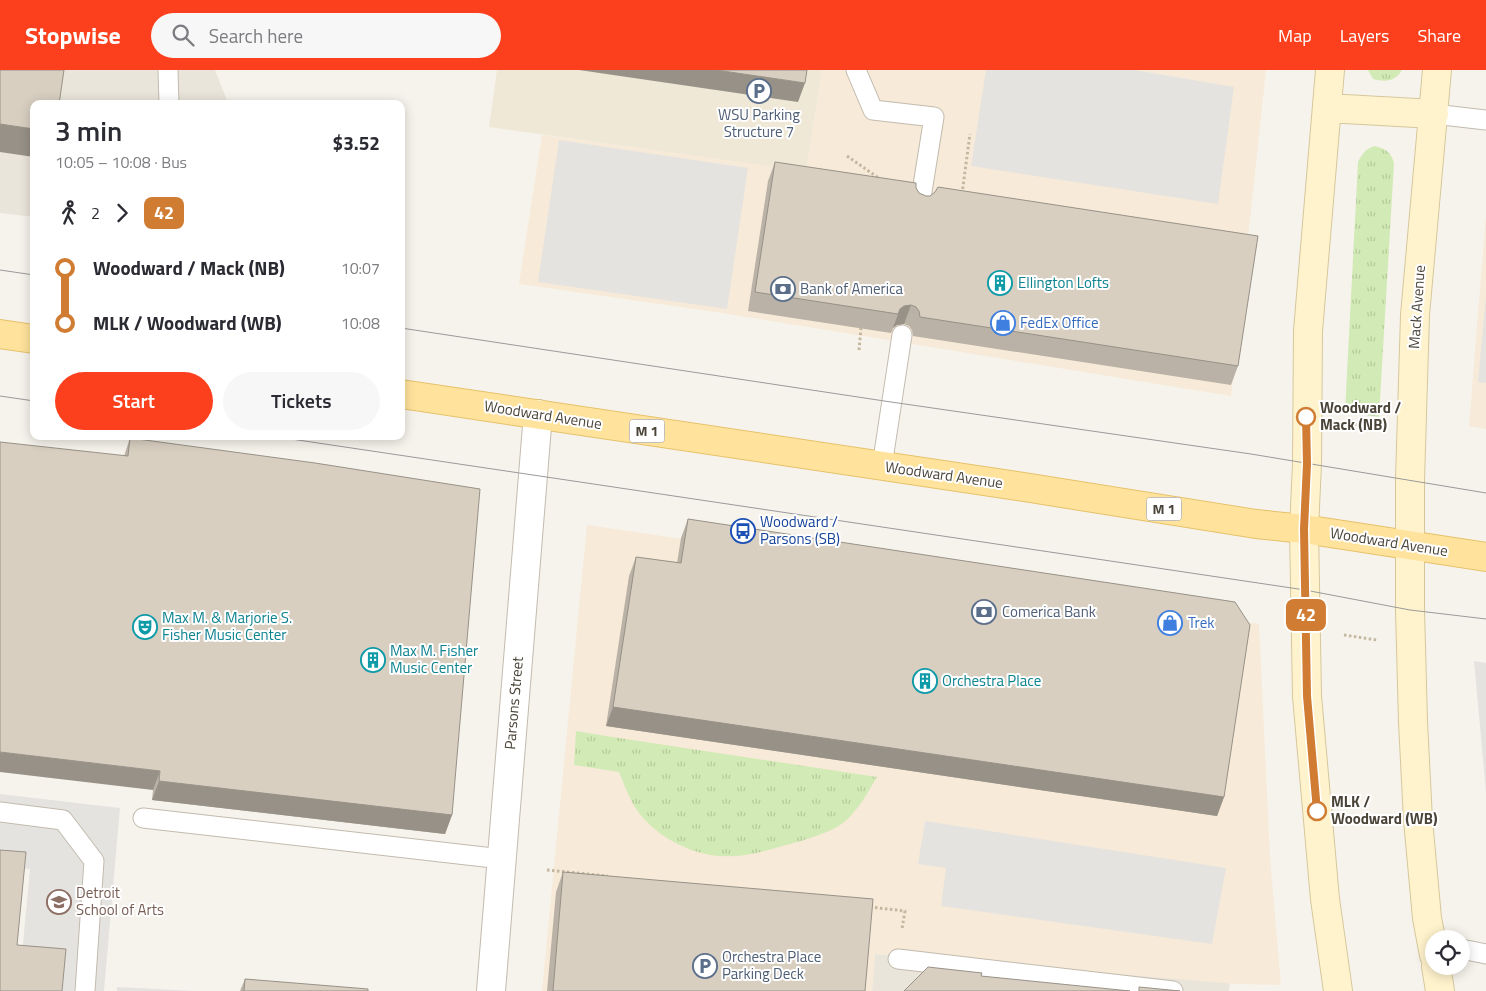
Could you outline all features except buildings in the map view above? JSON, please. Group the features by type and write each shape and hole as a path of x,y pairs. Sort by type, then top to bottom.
{"main road":[{"path":"1330,70 1308,331 1307,464 1304,529 1307,696 1326,915 1338,991"},
{"name":"Mack Avenue","path":"1429,930 1418,820 1413,722 1410,610 1410,480 1415,324 1437,70"},
{"path":"1326,108 1434,114"},
{"path":"0,334 30,338"},
{"name":"Woodward Avenue","path":"405,395 1256,524 1304,529 1486,557"},
{"name":"Mack Avenue","path":"1438,975 1440,991"}],"street":[{"name":"Parsons Street","path":"491,991 538,414"}],"lane":[{"path":"168,70 169,100"},
{"path":"856,70 874,110 934,116 920,204"},
{"path":"1434,114 1486,120"},
{"path":"882,466 902,335"},
{"path":"0,812 63,820 94,861 85,991"},
{"path":"143,818 502,859"},
{"path":"1470,951 1486,954"},
{"path":"898,959 1173,991"}],"path":[{"path":"961,200 970,134"},
{"path":"847,156 880,179 879,188"},
{"path":"859,350 862,328"},
{"path":"1344,423 1380,428"},
{"path":"1344,635 1382,641"},
{"path":"547,870 616,877"}],"shaded area":[{"path":"0,70 215,70 227,100 30,100 30,217 0,213"},
{"path":"497,70 822,70 806,171 489,127"},
{"path":"822,70 1266,70 1231,396 716,312 519,284 542,135 806,170"},
{"path":"986,70 1135,70 1234,87 1218,204 971,166"},
{"path":"559,140 748,168 727,309 538,282"},
{"path":"1486,215 1486,429 1469,426"},
{"path":"1486,295 1486,383 1478,382"},
{"name":"Orchestra Place","path":"587,525 1259,624 1270,858 1281,985 1237,984 875,954 872,991 542,991"},
{"path":"1474,661 1486,663 1486,792"},
{"name":"Detroit School of Arts","path":"0,794 120,808 104,991 57,991 22,954 30,869 0,865"},
{"path":"925,821 1226,868 1212,944 941,906 946,868 918,864"},
{"path":"875,954 1230,982 1229,991 872,991"},
{"path":"117,987 194,991 117,991"}],"green space":[{"path":"1368,70 1402,70 1393,79 1382,81 1373,79"},
{"path":"1375,146 1388,152 1394,163 1379,417 1345,412 1358,162 1369,148"},
{"path":"576,731 877,777 853,813 843,823 822,834 752,854 721,856 707,854 681,846 658,832 648,823 633,804 619,772 574,765"}],"tram line":[{"path":"0,270 30,274"},
{"path":"405,329 1251,454 1486,493"},
{"path":"0,396 30,400"},
{"path":"298,440 1305,590 1410,610 1486,619"}],"bus line":[{"name":"42","path":"1306,417 1307,464 1304,529 1307,696 1317,811"}],"place":[{"name":"WSU Parking Structure 7","path":"759,91"},
{"name":"Ellington Lofts","path":"1000,283"},
{"name":"Bank of America","path":"783,289"},
{"name":"FedEx Office","path":"1003,323"},
{"name":"Woodward / Mack (NB)","path":"1306,417"},
{"name":"Woodward / Parsons (SB)","path":"743,531"},
{"name":"Comerica Bank","path":"984,612"},
{"name":"Trek","path":"1170,623"},
{"name":"Max M. & Marjorie S. Fisher Music Center","path":"145,627"},
{"name":"Max M. Fisher Music Center","path":"373,660"},
{"name":"Orchestra Place","path":"925,681"},
{"name":"MLK / Woodward (WB)","path":"1317,811"},
{"name":"Detroit School of Arts","path":"59,902"},
{"name":"Orchestra Place Parking Deck","path":"705,966"}]}
